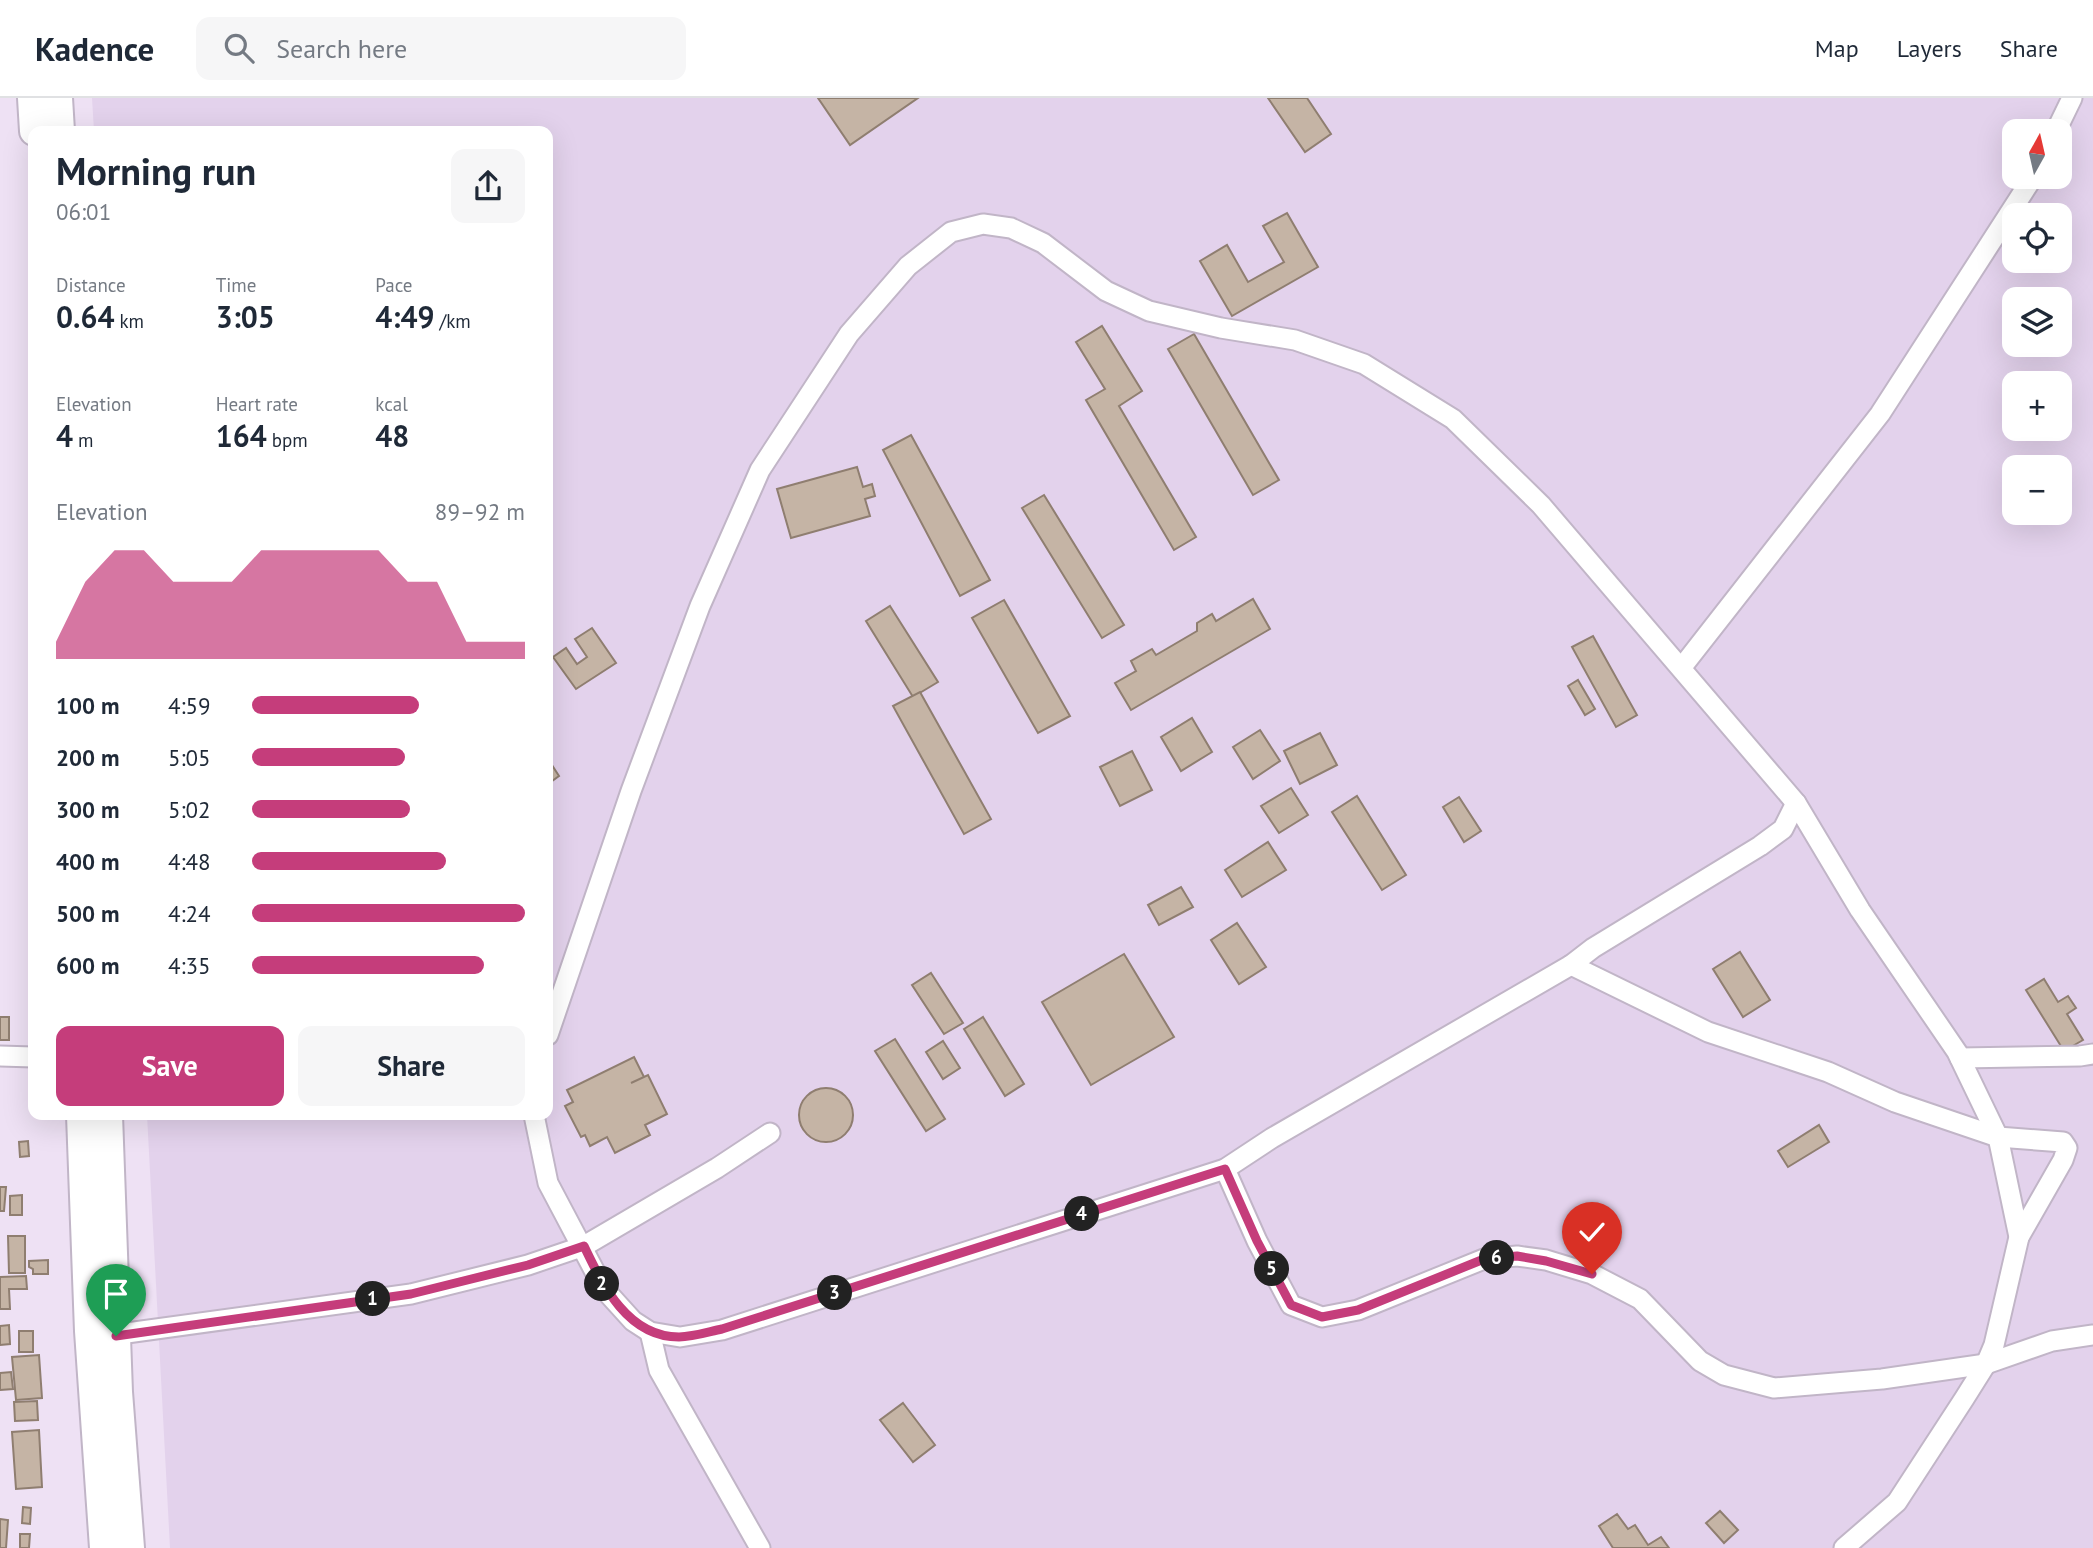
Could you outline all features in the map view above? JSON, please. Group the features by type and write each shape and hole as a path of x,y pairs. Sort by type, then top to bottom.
{"highway":[{"path":"32,98 34,126"},
{"path":"58,98 60,126"},
{"path":"81,1120 103,1336 130,1548"},
{"path":"104,1548 103,1336 108,1120"}],"street":[{"path":"2062,119 2072,98"},
{"path":"1682,667 1880,414 2025,189"},
{"path":"553,1020 631,791 691,630 760,470 849,334 908,266 951,232 983,224 1011,228 1043,243 1106,290 1149,311 1221,328 1295,340 1364,365 1453,419 1541,505 1796,803 1860,910 1960,1058 1998,1137 2019,1237"},
{"path":"534,1120 548,1183 584,1246 604,1289 633,1321 650,1332 680,1337 722,1329 1225,1169 1272,1138 1571,965 1593,948 1760,846 1783,829 1796,803"},
{"path":"1571,965 1708,1032 1828,1072 1895,1102 1998,1137 2063,1142 2067,1148 2053,1180 2019,1237 1994,1345 1986,1364 1896,1502 1844,1548"},
{"path":"1960,1058 2093,1054"},
{"path":"0,1056 28,1057"},
{"path":"103,1336 411,1294 528,1265 584,1246 718,1168 770,1133"},
{"path":"1225,1169 1257,1241 1291,1305 1322,1317 1358,1310 1484,1259 1517,1256 1592,1274 1640,1299 1700,1361 1724,1376 1774,1388 1882,1379 1986,1364 2052,1341 2093,1335"},
{"path":"650,1332 659,1370 760,1548"}],"shaded area":[{"path":"92,98 2093,98 2093,1548 170,1548 147,1120 553,1120 553,126 94,126"}],"building":[{"path":"818,98 918,98 850,145"},
{"path":"1268,98 1307,98 1331,134 1305,152"},
{"path":"1287,213 1318,267 1232,316 1200,261 1227,245 1248,282 1284,262 1263,226"},
{"path":"1102,326 1142,391 1119,406 1196,537 1174,550 1086,400 1105,389 1076,342"},
{"path":"1194,334 1279,480 1253,495 1168,349"},
{"path":"911,435 990,580 960,596 883,450"},
{"path":"857,467 863,487 872,484 875,496 865,499 870,516 791,538 777,489"},
{"path":"1044,495 1124,625 1102,638 1022,508"},
{"path":"1253,599 1270,629 1131,710 1115,683 1136,671 1131,661 1152,649 1156,655 1197,631 1197,623 1212,614 1216,621"},
{"path":"1004,600 1070,716 1038,733 972,618"},
{"path":"890,606 938,682 913,697 866,621"},
{"path":"592,628 616,663 576,689 553,657 566,648 577,664 587,657 575,639"},
{"path":"1593,636 1637,715 1616,727 1572,647"},
{"path":"1578,680 1595,709 1585,715 1568,686"},
{"path":"920,692 991,819 964,834 893,706"},
{"path":"1192,718 1212,752 1181,771 1161,737"},
{"path":"1260,730 1280,761 1253,779 1233,747"},
{"path":"1320,733 1337,765 1300,784 1284,751"},
{"path":"1132,751 1152,790 1120,806 1100,767"},
{"path":"553,767 559,776 553,780"},
{"path":"1291,788 1308,815 1279,833 1261,806"},
{"path":"1357,796 1406,875 1382,890 1332,812"},
{"path":"1459,797 1481,831 1464,842 1443,807"},
{"path":"1268,842 1286,870 1242,897 1225,870"},
{"path":"1181,887 1193,907 1159,925 1148,905"},
{"path":"1237,923 1266,967 1239,984 1211,940"},
{"path":"1740,952 1770,1000 1743,1017 1713,969"},
{"path":"1124,954 1174,1037 1091,1085 1042,1002"},
{"path":"931,973 963,1023 944,1034 912,985"},
{"path":"2044,979 2058,1002 2068,996 2076,1008 2067,1014 2083,1040 2064,1051 2026,990"},
{"path":"0,1017 9,1017 9,1040 0,1040"},
{"path":"983,1017 1024,1084 1005,1096 964,1029"},
{"path":"895,1039 945,1119 926,1131 875,1051"},
{"path":"943,1041 960,1068 943,1079 926,1052"},
{"path":"634,1057 644,1077 648,1075 667,1114 645,1125 650,1135 615,1153 607,1137 590,1146 585,1135 581,1137 565,1106 573,1102 567,1090"},
{"path":"826,1088 845,1096 853,1115 845,1134 826,1142 807,1134 799,1115 807,1096"},
{"path":"1819,1125 1829,1142 1788,1167 1778,1151"},
{"path":"28,1141 29,1156 20,1157 19,1142"},
{"path":"0,1187 6,1187 4,1211 0,1211"},
{"path":"22,1195 22,1215 10,1215 10,1196"},
{"path":"8,1236 25,1236 25,1273 9,1273"},
{"path":"48,1260 48,1274 33,1274 29,1261"},
{"path":"26,1276 27,1289 9,1289 10,1309 0,1309 0,1277"},
{"path":"9,1325 10,1344 0,1345 0,1326"},
{"path":"19,1331 33,1331 33,1352 19,1352"},
{"path":"39,1355 42,1398 16,1400 12,1357"},
{"path":"11,1372 13,1389 0,1390 0,1373"},
{"path":"37,1401 38,1420 15,1421 14,1402"},
{"path":"903,1403 935,1445 913,1462 880,1420"},
{"path":"39,1430 42,1487 16,1489 12,1432"},
{"path":"23,1507 31,1508 30,1524 22,1523"},
{"path":"1720,1511 1738,1530 1724,1543 1706,1523"},
{"path":"1617,1514 1628,1529 1635,1525 1648,1545 1661,1537 1669,1548 1613,1548 1599,1526"},
{"path":"0,1519 8,1520 6,1548 0,1548"},
{"path":"20,1534 30,1534 29,1548 20,1548"}],"route":[{"path":"116,1336 411,1294 528,1265 584,1246 604,1289 633,1321 650,1332 680,1337 722,1329 1225,1169 1257,1241 1291,1305 1322,1317 1358,1310 1484,1259 1517,1256 1592,1274"}]}
